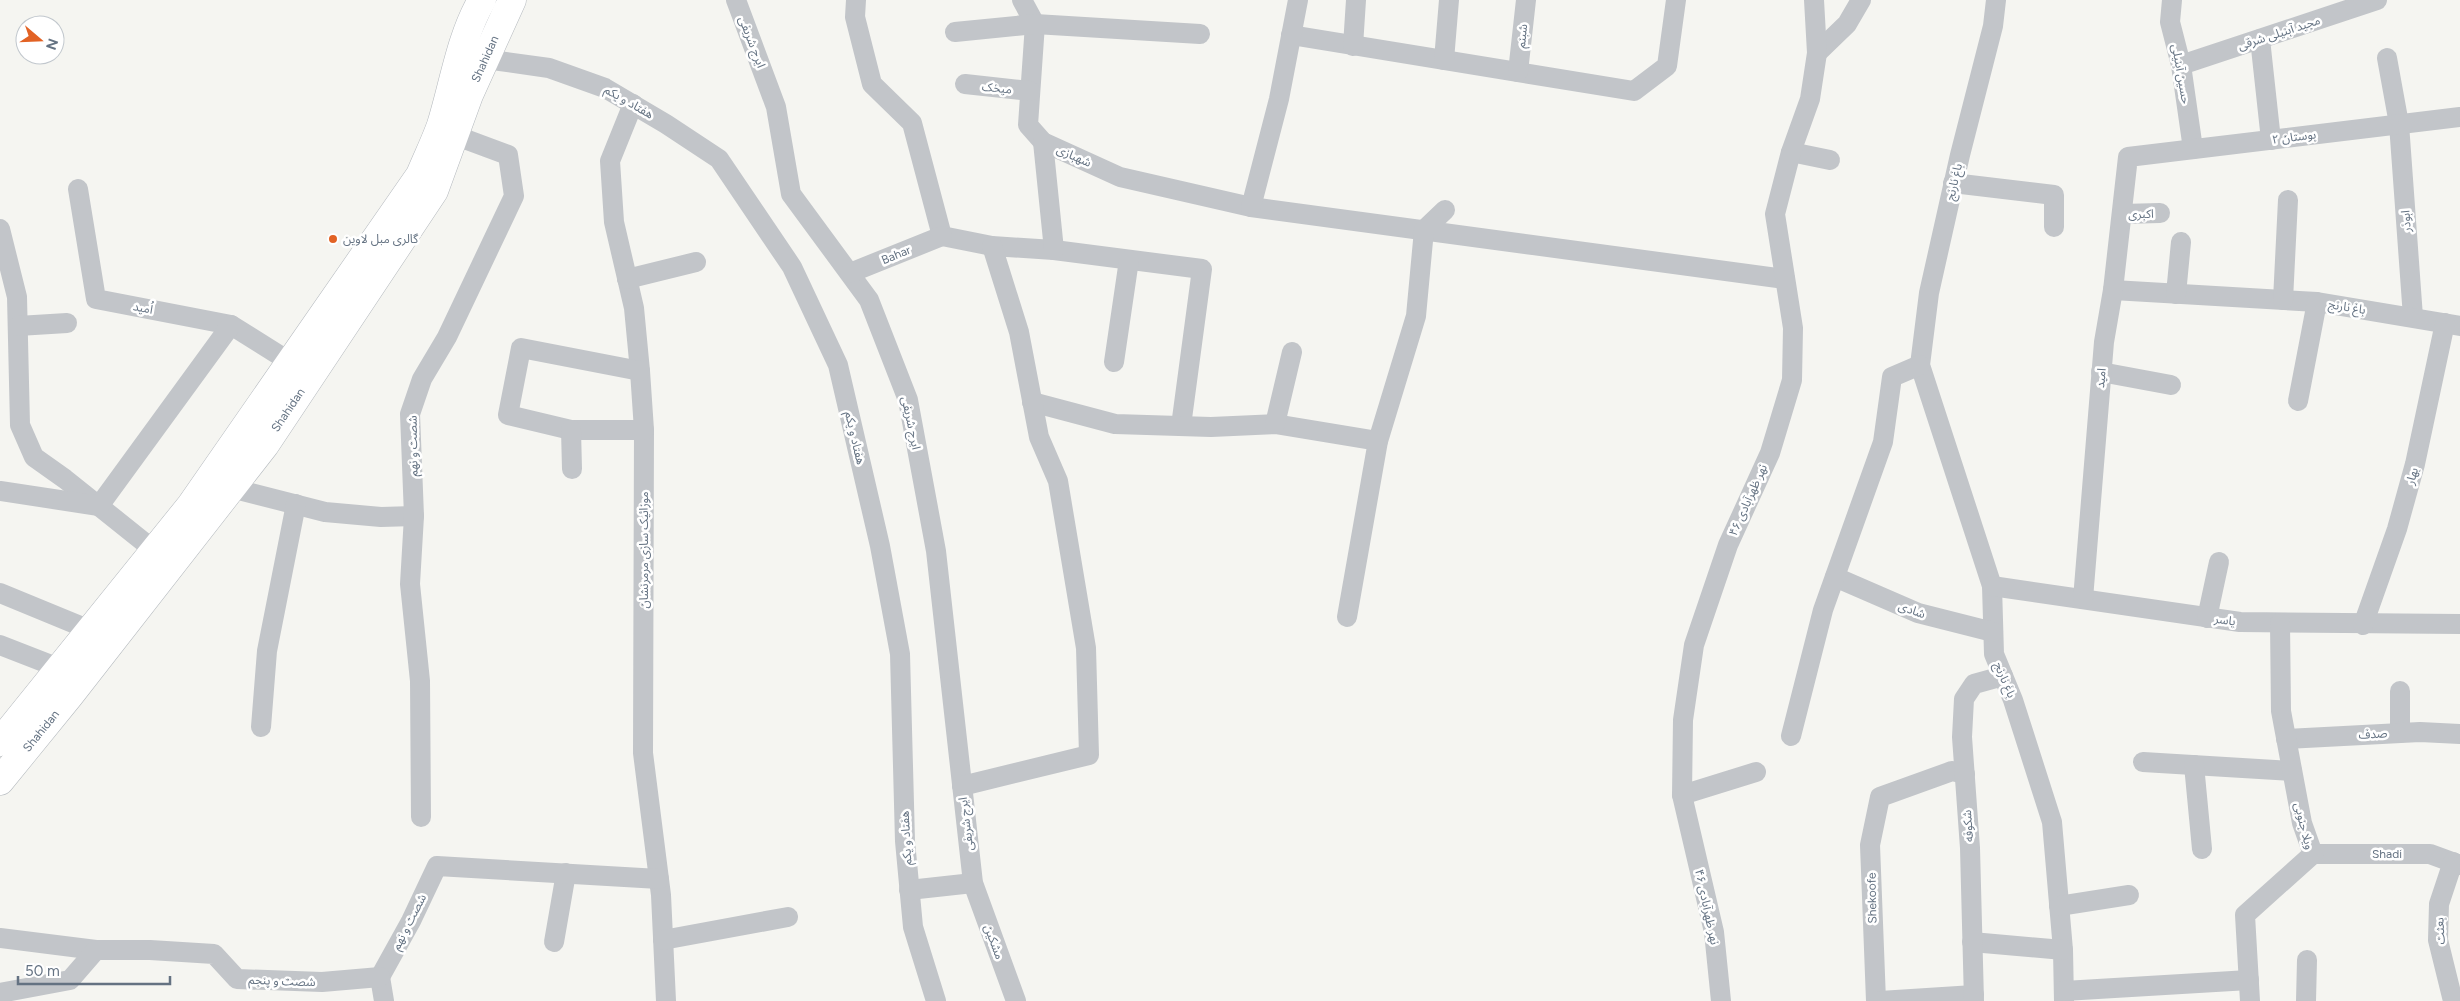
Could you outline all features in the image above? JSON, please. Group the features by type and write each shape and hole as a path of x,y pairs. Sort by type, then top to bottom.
{"main road":[{"name":"Shahidan","path":"0,742 191,505 420,175 441,124 452,79 482,0"},
{"name":"Shahidan","path":"0,781 70,695 264,445 434,191 454,135 485,59 512,0"}],"street":[{"name":"ایرج شریفی","path":"736,0 776,107 791,194 869,300 908,400 936,551 973,883"},
{"path":"856,0 855,17 872,84 912,122 942,236 992,246 1054,250 1202,269 1181,426"},
{"path":"1022,0 1035,24"},
{"path":"1251,207 1278,100 1298,0"},
{"path":"1353,46 1356,0"},
{"path":"1444,60 1449,0"},
{"name":"شبنم","path":"1518,72 1526,0"},
{"path":"1291,35 1634,91 1667,66 1676,0"},
{"name":"نهر ظهرآبادی ۴۶","path":"1721,1001 1714,932 1682,795 1683,720 1694,645 1728,545 1770,453 1792,380 1793,328 1775,214 1791,152 1810,99 1817,53 1814,0"},
{"path":"1817,53 1847,24 1861,0"},
{"name":"باغ نارنج","path":"1996,0 1993,26 1953,183 1929,293 1920,365 1992,586 1994,654 2013,700 2052,822 2063,950 2064,996"},
{"name":"حسین آبنیلی","path":"2172,0 2170,22 2181,65 2193,149"},
{"name":"مجید آبنیلی شرقی","path":"2181,65 2377,0"},
{"path":"955,32 1035,24 1200,34"},
{"name":"شهبازی","path":"1035,24 1028,125 1043,142 1120,176 1251,207 1785,279"},
{"path":"2260,39 2270,140"},
{"name":"ابوذر","path":"2387,58 2399,124 2413,317"},
{"name":"هفتاد و یکم","path":"485,59 549,68 605,88 719,159 792,267 838,365 880,546 900,654 905,841 913,927 936,1001"},
{"name":"میخک","path":"965,84 1030,91"},
{"name":"موزائیک سازی مرمرنشان","path":"633,104 610,161 614,222 634,308 644,430 643,753 659,879 666,1001"},
{"name":"بوستان ۲","path":"2128,157 2460,117"},
{"name":"شصت و نهم","path":"421,817 420,681 410,584 414,516 410,414 422,379 447,337 514,196 508,155 454,135"},
{"path":"1043,142 1054,250"},
{"path":"1791,152 1830,160"},
{"name":"امید","path":"2083,599 2104,342 2113,290 2128,157"},
{"path":"1953,183 2054,195 2054,228"},
{"name":"اُمید","path":"78,189 96,299 231,325 290,362"},
{"path":"2283,300 2288,200"},
{"path":"1347,617 1378,441 1416,316 1424,230 1445,210"},
{"name":"اکبری","path":"2122,214 2160,214"},
{"path":"0,230 9,301 18,326 20,425 34,457 155,551"},
{"name":"Bahar","path":"850,273 942,236"},
{"path":"2176,294 2180,242"},
{"path":"962,786 1089,754 1086,648 1058,481 1039,437 1019,332 992,246"},
{"path":"1114,362 1129,260"},
{"path":"627,279 696,262"},
{"name":"باغ نارنج","path":"2113,290 2317,302 2452,325"},
{"path":"2298,401 2317,302"},
{"path":"18,326 67,323"},
{"path":"99,506 231,325"},
{"name":"بهار","path":"2363,625 2396,529 2452,325"},
{"path":"640,371 521,348 508,415 571,430 644,430"},
{"path":"1275,424 1292,352"},
{"path":"1791,736 1823,610 1883,442 1892,377 1920,365"},
{"path":"2101,372 2172,384"},
{"path":"1032,402 1115,424 1211,427 1275,424 1378,441"},
{"path":"571,430 572,469"},
{"path":"231,488 325,512 381,517 414,516"},
{"path":"0,491 99,506"},
{"path":"261,727 267,651 296,504"},
{"path":"2207,618 2219,562"},
{"name":"شادی","path":"1834,577 1918,613 1993,632"},
{"name":"یاسر","path":"1992,586 2240,622 2363,625 2460,624"},
{"path":"0,594 90,630"},
{"name":"ویلا جنوبی","path":"2250,1001 2245,915 2313,854 2302,823 2281,711 2280,623"},
{"path":"0,645 59,668"},
{"name":"شکوفه","path":"1974,998 1970,848 1962,737 1964,699 1974,684 2003,676"},
{"path":"2400,691 2400,733"},
{"name":"صدف","path":"2286,738 2400,733 2460,734"},
{"path":"2143,762 2292,770"},
{"path":"2194,765 2202,850"},
{"name":"Shekoofe","path":"1876,1001 1870,845 1880,796 1952,771 1965,774"},
{"path":"1682,795 1756,772"},
{"name":"Shadi","path":"2313,854 2430,854 2456,863"},
{"name":"بعثت","path":"2453,1001 2438,940 2439,904 2456,863"},
{"name":"شصت و نهم","path":"380,977 411,921 437,866 566,874"},
{"path":"554,942 566,874 659,879"},
{"path":"909,890 973,883"},
{"name":"مشکین","path":"973,883 1016,1001"},
{"path":"2059,906 2129,895"},
{"path":"663,940 788,917"},
{"name":"شصت و پنجم","path":"0,938 96,950 150,950 214,954 236,979 322,982 380,977"},
{"path":"1972,942 2063,950"},
{"path":"0,993 70,980 96,950"},
{"path":"2306,1001 2307,960"},
{"path":"380,977 384,1001"},
{"path":"2064,996 2249,980"},
{"path":"1880,1001 1974,998"}],"place":[{"name":"گالری مبل لاوین","path":"333,239"}]}
